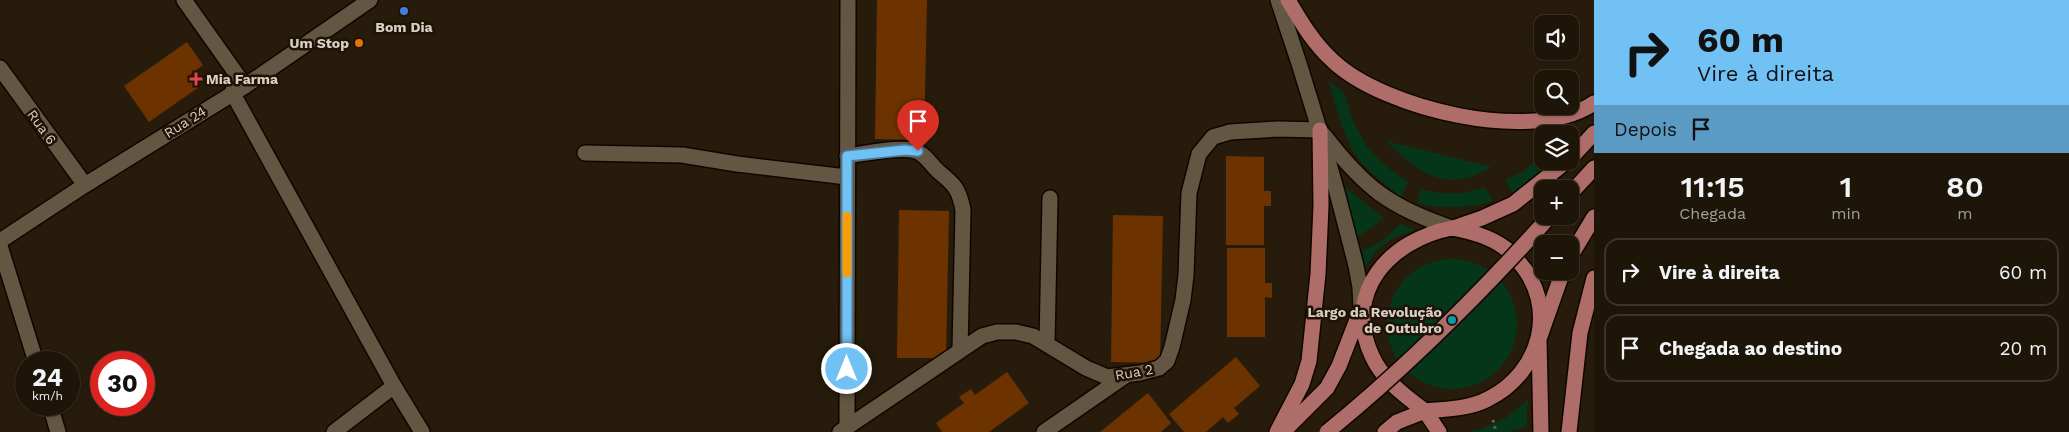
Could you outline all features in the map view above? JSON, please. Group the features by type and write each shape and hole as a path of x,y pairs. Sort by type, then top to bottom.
{"main road":[{"path":"1288,0 1305,30 1333,62 1359,80 1392,97 1433,109 1484,120 1533,121 1560,117 1587,108 1594,103"},
{"path":"1277,432 1302,384 1309,361 1318,274 1321,206 1320,130"},
{"path":"1579,149 1594,132"},
{"path":"1579,184 1594,168"},
{"path":"1283,432 1328,388 1343,357 1375,277 1389,259 1407,244 1417,239 1482,218 1513,204 1556,170"},
{"path":"1579,242 1594,217"},
{"path":"1326,432 1363,403 1419,350 1541,225"},
{"path":"1452,228 1481,234 1506,248 1526,270 1538,298 1541,318 1539,339 1541,432"},
{"path":"1569,432 1580,333 1594,278"},
{"path":"1385,432 1397,422 1425,411 1470,405 1487,400 1505,389 1518,376 1530,359 1560,280"},
{"path":"1361,309 1371,355 1380,369 1397,388 1425,411 1439,432"}],"street":[{"path":"184,0 238,89 394,386 422,432"},
{"name":"Rua 24","path":"0,241 238,89 370,0"},
{"path":"843,430 848,0"},
{"path":"1278,0 1303,71 1320,130 1356,266 1360,287 1361,309"},
{"name":"Rua 6","path":"0,68 85,185"},
{"name":"Rua 2","path":"843,430 982,336 998,332 1016,332 1033,336 1062,354 1107,377 1124,376 1159,368 1167,361 1172,347 1186,275 1188,193 1199,154 1213,137 1230,132 1278,128 1320,130"},
{"path":"1320,130 1362,180 1380,195 1400,208 1425,220 1452,228"},
{"path":"847,156 905,150 918,151 928,158 936,169 956,186 963,210 960,350"},
{"path":"585,153 682,155 737,164 846,177"},
{"path":"1047,343 1050,198"},
{"path":"0,246 33,351"},
{"path":"1044,432 1124,376"},
{"path":"334,432 394,386"},
{"path":"53,416 58,432"}],"path":[{"path":"1493,420 1496,432"}],"green space":[{"path":"1329,81 1344,93 1353,121 1367,147 1387,167 1408,182 1401,197 1373,174 1355,154 1341,123"},
{"path":"1386,141 1492,167 1466,178 1451,180 1440,178 1430,175 1411,164"},
{"path":"1534,162 1534,170 1542,170 1515,197 1505,180 1521,173"},
{"path":"1343,186 1384,218 1358,237"},
{"path":"1485,187 1493,201 1455,207 1436,207 1417,203 1421,189 1438,193 1453,193"},
{"path":"1400,224 1416,230 1386,243 1374,254 1365,269 1362,251 1382,241"},
{"path":"1452,259 1465,260 1477,264 1498,278 1512,299 1516,311 1516,337 1512,349 1498,370 1477,384 1465,388 1452,389 1439,388 1427,384 1406,370 1392,349 1388,337 1387,324 1388,311 1392,299 1406,278 1427,264 1439,260"},
{"path":"1528,399 1526,427 1510,432 1469,432 1502,420"}],"building":[{"path":"877,0 927,0 924,140 875,139"},
{"path":"187,42 203,65 190,75 199,87 149,122 124,86"},
{"path":"1226,156 1264,157 1264,191 1271,191 1271,206 1264,206 1264,245 1226,245"},
{"path":"899,210 949,211 946,358 897,358"},
{"path":"1113,215 1163,216 1160,363 1111,362"},
{"path":"1227,248 1265,248 1265,283 1272,283 1272,298 1265,297 1265,337 1227,337"},
{"path":"1236,357 1260,386 1234,408 1239,414 1228,423 1223,417 1206,432 1184,432 1169,414"},
{"path":"1007,372 1029,403 989,432 942,432 936,423 964,403 959,397 971,389 975,395"},
{"path":"1148,393 1171,423 1161,432 1100,432"}],"slow traffic":[{"path":"847,216 847,273"}],"place":[{"name":"Bom Dia","path":"404,11"},
{"name":"Um Stop","path":"359,43"},
{"name":"Mia Farma","path":"196,79"},
{"name":"Largo da Revolução de Outubro","path":"1452,320"}],"route":[{"path":"847,369 847,156 905,150 918,151"}]}
